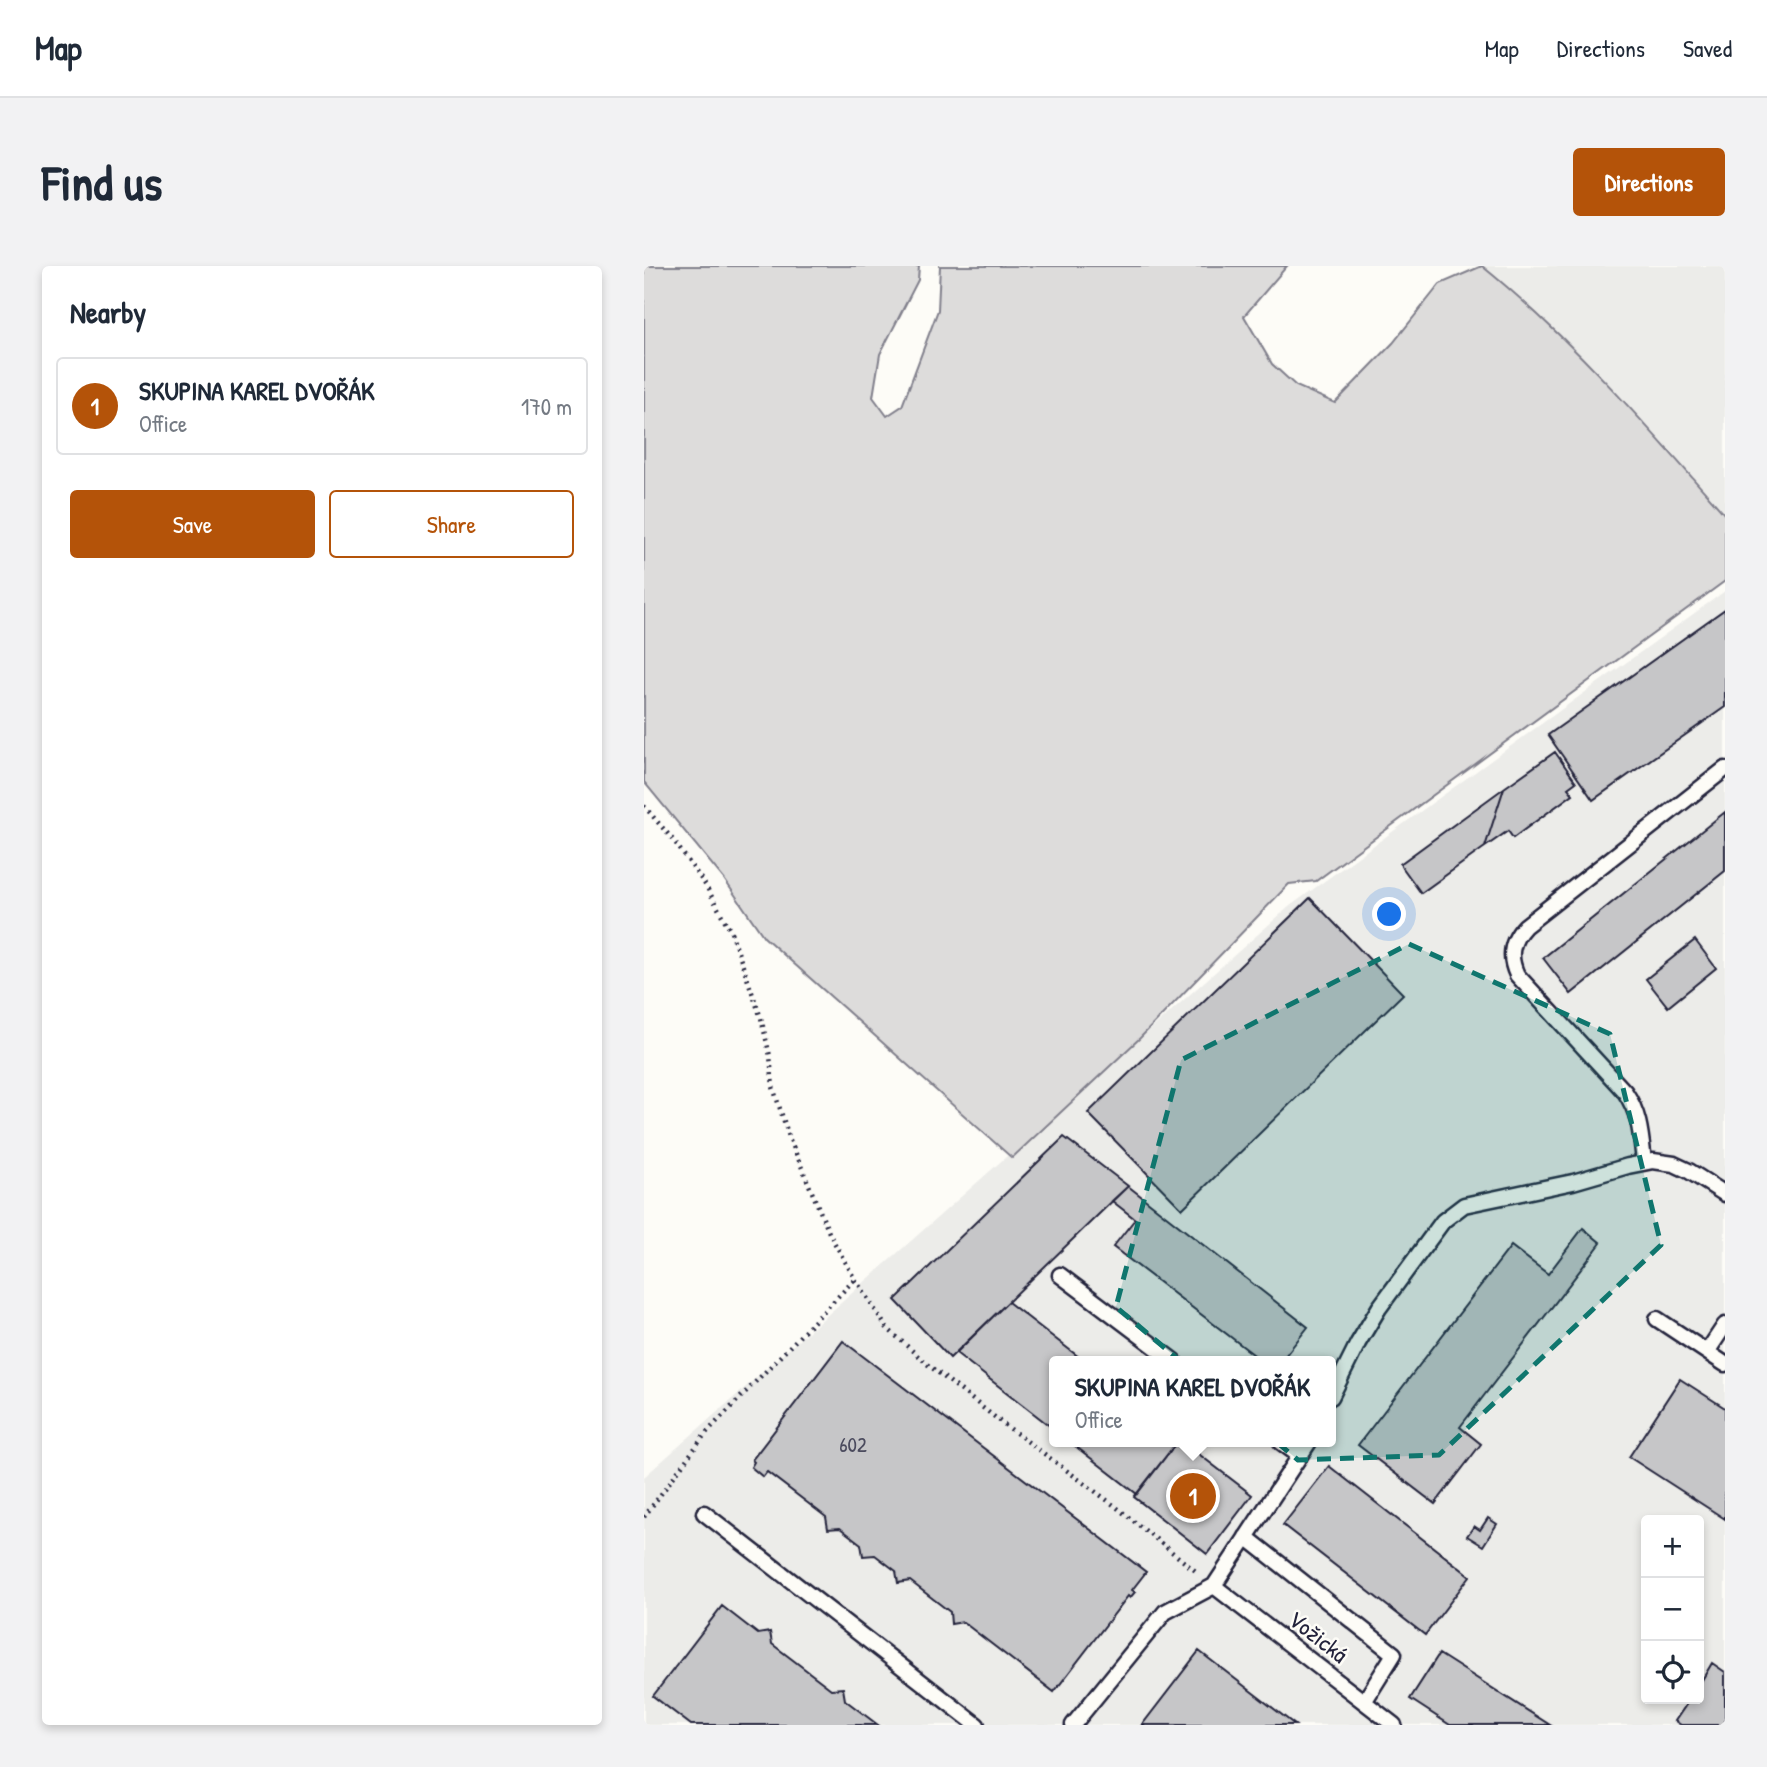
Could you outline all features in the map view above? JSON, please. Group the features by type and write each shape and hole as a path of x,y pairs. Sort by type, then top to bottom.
{"lane":[{"path":"1644,1162 1640,1128 1633,1103 1517,975 1512,965 1513,943 1525,926 1725,769"},
{"path":"1336,1388 1374,1316 1443,1221 1453,1212 1479,1201 1573,1182 1644,1162 1663,1161 1674,1164 1725,1194"},
{"path":"1060,1275 1167,1356"},
{"path":"1657,1319 1725,1364"},
{"path":"1707,1352 1725,1325"},
{"path":"1288,1447 1300,1456"},
{"path":"1073,1725 1165,1612 1213,1586 1306,1447"},
{"path":"704,1513 977,1725"},
{"path":"1246,1537 1394,1654 1364,1702"},
{"name":"Vožická","path":"1213,1586 1394,1725"}],"path":[{"path":"644,806 674,841 706,886 731,932 761,1018 770,1056 773,1087 789,1137 830,1235 887,1328 927,1364 1115,1506 1213,1586"},
{"path":"644,1517 706,1433 855,1279"}],"highlighted area":[{"path":"1409,944 1610,1034 1661,1245 1439,1455 1298,1460 1116,1307 1181,1060"}],"shaded area":[{"path":"644,266 919,266 918,280 880,354 873,397 887,416 902,406 938,310 940,266 1287,266 1244,316 1272,364 1296,386 1335,403 1393,343 1440,284 1482,266 1578,354 1725,515 1725,581 1316,881 1289,884 1140,1038 1012,1158 764,937 724,879 644,782"},
{"path":"1482,266 1725,266 1725,515 1653,432 1526,302"},
{"path":"1725,591 1725,1725 644,1725 644,1477 1290,906"}],"building":[{"path":"1725,609 1725,707 1593,800 1548,735"},
{"path":"1555,752 1576,782 1568,788 1573,794 1513,838 1508,831 1485,847 1504,788"},
{"path":"1504,788 1485,847 1421,893 1400,864"},
{"path":"1725,812 1725,871 1571,994 1543,958"},
{"path":"1310,898 1403,994 1182,1209 1088,1113"},
{"path":"1695,940 1716,968 1668,1007 1646,979"},
{"path":"1064,1137 1128,1186 950,1358 895,1300"},
{"path":"1128,1186 1308,1327 1285,1356 1255,1356 1113,1247 1135,1219 1112,1201"},
{"path":"1583,1228 1601,1243 1460,1427 1481,1444 1435,1504 1358,1445 1511,1246 1548,1274"},
{"path":"1008,1302 1078,1356 1049,1356 1049,1425 956,1353"},
{"path":"843,1341 1146,1572 1132,1590 1135,1592 1130,1598 1128,1596 1054,1692 963,1622 951,1624 950,1612 910,1581 898,1583 896,1571 875,1555 863,1556 861,1544 840,1528 828,1529 826,1517 767,1472 763,1477 751,1467 754,1462 752,1460"},
{"path":"1680,1379 1725,1408 1725,1519 1629,1457"},
{"path":"1076,1447 1173,1447 1137,1494"},
{"path":"1173,1447 1190,1447 1252,1495 1207,1554 1134,1497"},
{"path":"1329,1466 1470,1576 1425,1635 1283,1525"},
{"path":"1488,1518 1497,1524 1483,1546 1467,1536 1474,1526 1480,1530"},
{"path":"722,1606 758,1634 770,1632 772,1644 831,1689 843,1688 845,1700 878,1725 691,1725 653,1696"},
{"path":"1199,1651 1295,1725 1142,1725"},
{"path":"1439,1654 1550,1725 1450,1725 1410,1699"},
{"path":"1712,1663 1725,1672 1725,1725 1681,1725 1675,1721 1687,1704 1704,1704 1704,1677"}],"place":[{"name":"SKUPINA KAREL DVOŘÁK","path":"1193,1496"}]}
